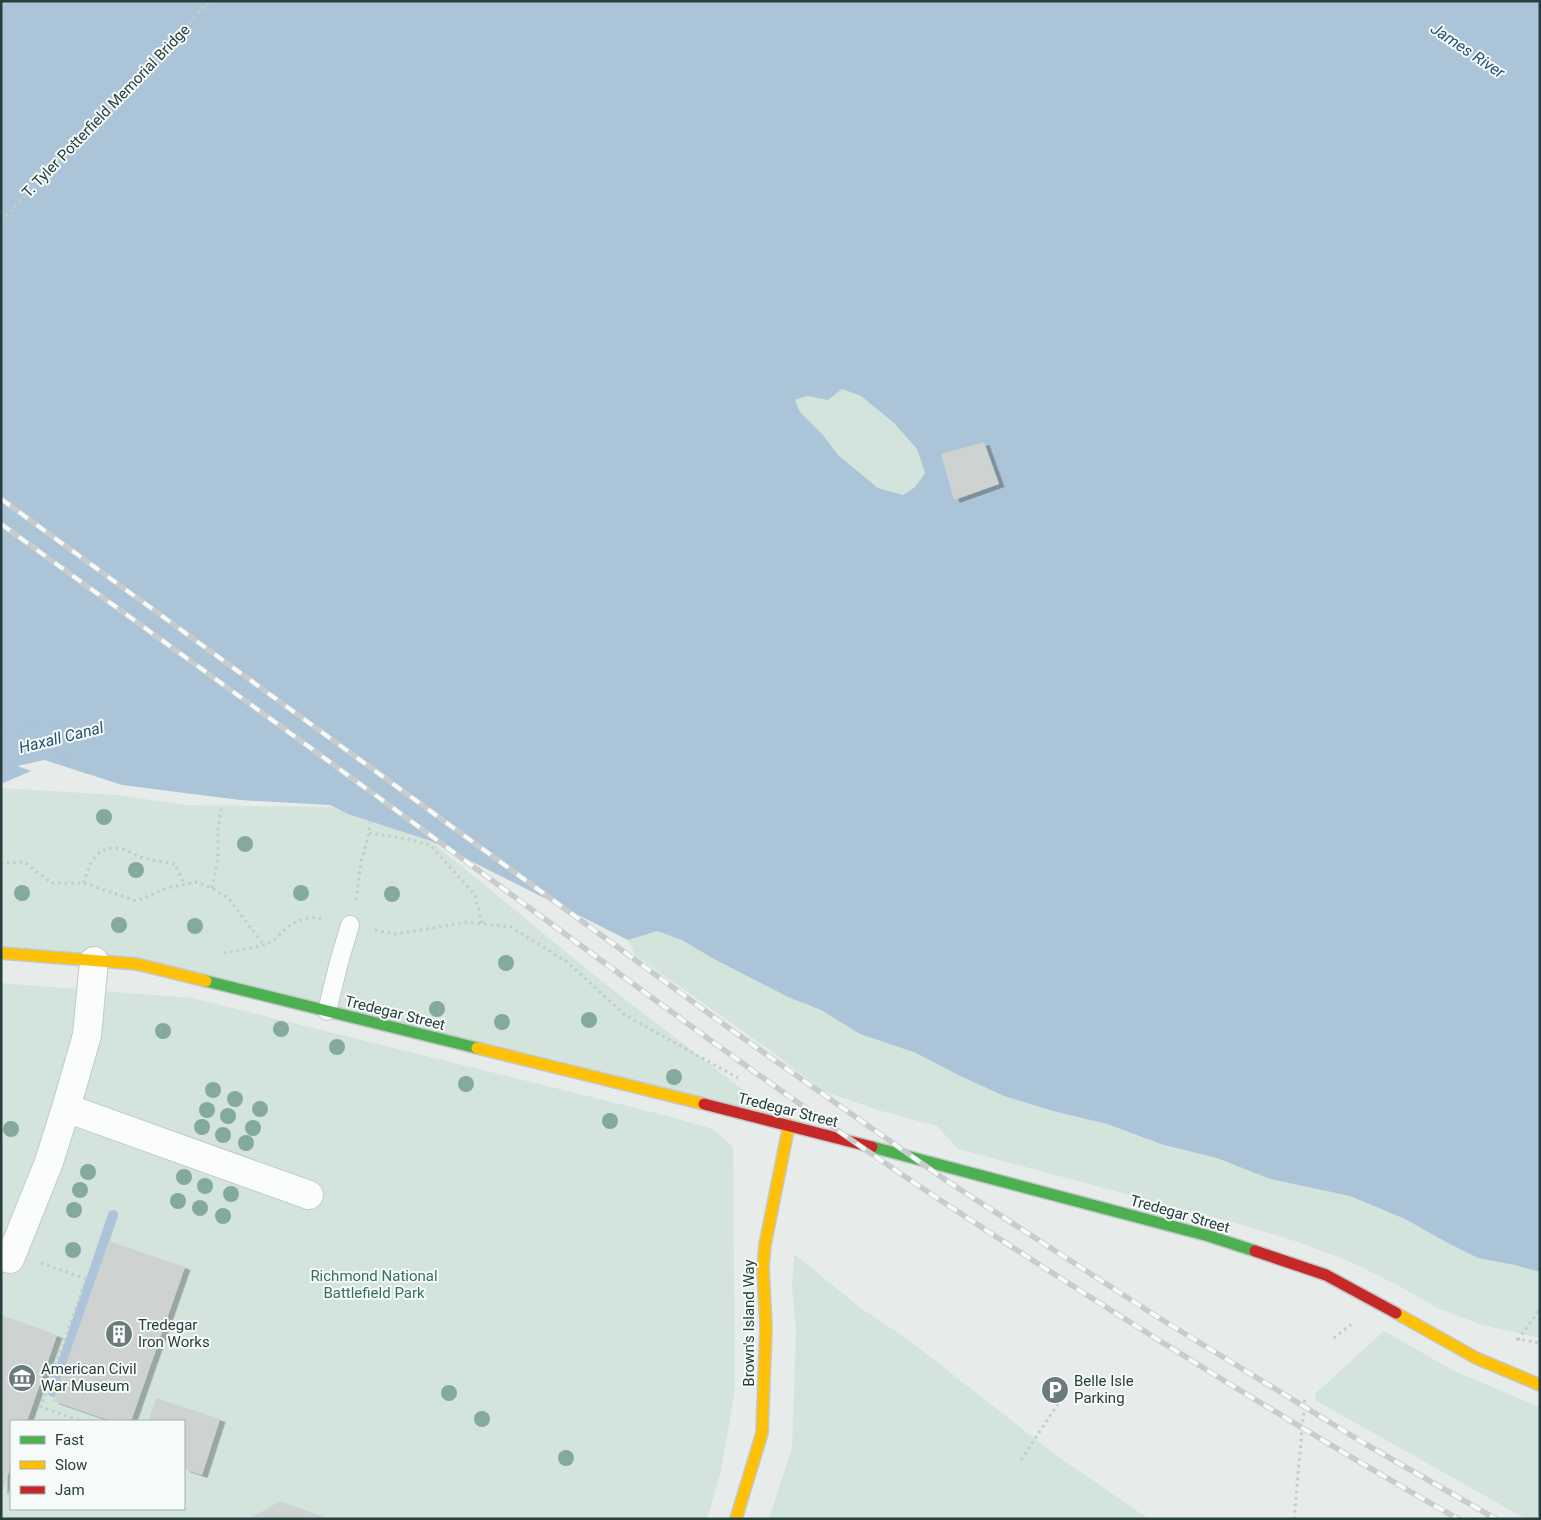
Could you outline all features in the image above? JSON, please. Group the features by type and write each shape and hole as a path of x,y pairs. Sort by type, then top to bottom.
{"street":[{"name":"Tredegar Street","path":"1,953 138,964 789,1125 1209,1236 1326,1275 1476,1358 1540,1385"},
{"path":"7,1254 49,1162 66,1108 87,1035 94,961"},
{"path":"66,1108 308,1195"},
{"name":"Brown's Island Way","path":"736,1519 762,1433 766,1328 763,1267 765,1245 789,1125"}],"lane":[{"path":"327,1011 350,925"}],"path":[{"name":"T. Tyler Potterfield Memorial Bridge","path":"1,221 210,1"},
{"path":"212,888 218,860 218,828 221,808"},
{"path":"350,925 370,822"},
{"path":"369,833 408,839 430,845 475,895 482,923"},
{"path":"84,884 95,855 109,848 122,849 144,858 175,864 184,884"},
{"path":"1,865 3,863 24,862 52,883 84,884 137,901 167,888 196,882 212,888 228,898 264,945"},
{"path":"220,953 264,945 274,940 284,930 305,917 317,916 396,934 468,922 511,927 567,962 625,1015 742,1080"},
{"path":"7,1254 86,1279 41,1407 78,1420"},
{"path":"1518,1340 1540,1309"},
{"path":"1334,1338 1350,1325 1357,1324"},
{"path":"1509,1337 1540,1343"},
{"path":"1294,1519 1304,1397"},
{"path":"1021,1460 1062,1399"}],"green space":[{"path":"842,389 861,396 894,423 917,449 925,473 915,487 903,495 878,488 838,455 823,435 800,412 795,400 807,396 828,400"},
{"path":"1,788 118,795 184,805 330,807 431,841 604,983 789,1125 138,964 1,953"},
{"path":"657,930 682,940 714,959 788,997 821,1010 860,1034 916,1053 1004,1096 1053,1111 1107,1124 1163,1146 1217,1158 1270,1179 1350,1196 1405,1219 1446,1242 1540,1272 1540,1338 1482,1325 1437,1308 1351,1262 1298,1242 1246,1226 958,1149 937,1126 881,1111 823,1091 767,1048 635,955 628,940"},
{"name":"Richmond National Battlefield Park","path":"1,983 192,998 656,1113 713,1129 733,1147 735,1390 721,1471 707,1519 1,1519"},
{"path":"794,1254 862,1309 910,1341 1053,1453 1149,1519 769,1519 792,1448 796,1329 792,1287"},
{"path":"1384,1331 1454,1371 1540,1407 1540,1511 1536,1519 1526,1519 1315,1400 1316,1393"}],"water":[{"name":"James River","path":"1,1 1540,1 1540,1272 1478,1258 1405,1219 1350,1196 1270,1179 1217,1158 1163,1145 1107,1124 1053,1111 1004,1096 916,1053 860,1034 821,1010 788,997 714,959 682,940 657,931 628,940 431,841 348,814 330,805 240,800 122,785 1,746","holes":["842,389 861,396 894,423 917,449 925,473 915,487 903,495 878,488 838,455 823,435 800,412 795,400 807,396 828,400"]},
{"name":"Haxall Canal","path":"1,760 31,771 1,784"}],"building":[{"path":"984,442 999,484 954,500 941,454"},
{"name":"Tredegar Iron Works","path":"109,1241 185,1267 131,1420 108,1420 53,1401"},
{"name":"American Civil War Museum","path":"1,1315 57,1335 27,1420 10,1420 10,1468 2,1493"},
{"path":"156,1398 220,1419 202,1475 185,1469 185,1420 148,1420"},
{"path":"280,1501 329,1519 249,1519"}],"waterway":[{"name":"Haxall Canal","path":"1,752 57,739"},
{"path":"53,1392 113,1215"}],"railway":[{"path":"1,499 733,1031 947,1181 1156,1316 1367,1445 1496,1519"},
{"path":"1,524 708,1038 879,1159 1001,1240 1195,1363 1458,1519"}],"traffic: fast":[{"path":"206,981 477,1048"},
{"path":"872,1147 1209,1236 1255,1251"}],"traffic: slow":[{"path":"1,953 137,964 206,981"},
{"path":"477,1048 704,1104"},
{"path":"736,1519 762,1433 766,1328 763,1267 765,1245 789,1125"},
{"path":"1396,1313 1476,1358 1540,1385"}],"traffic: jam":[{"path":"704,1104 872,1147"},
{"path":"1255,1251 1326,1275 1396,1313"}],"place":[{"name":"Tredegar Iron Works","path":"119,1334"},
{"name":"American Civil War Museum","path":"22,1378"},
{"name":"Belle Isle Parking","path":"1055,1390"}]}
